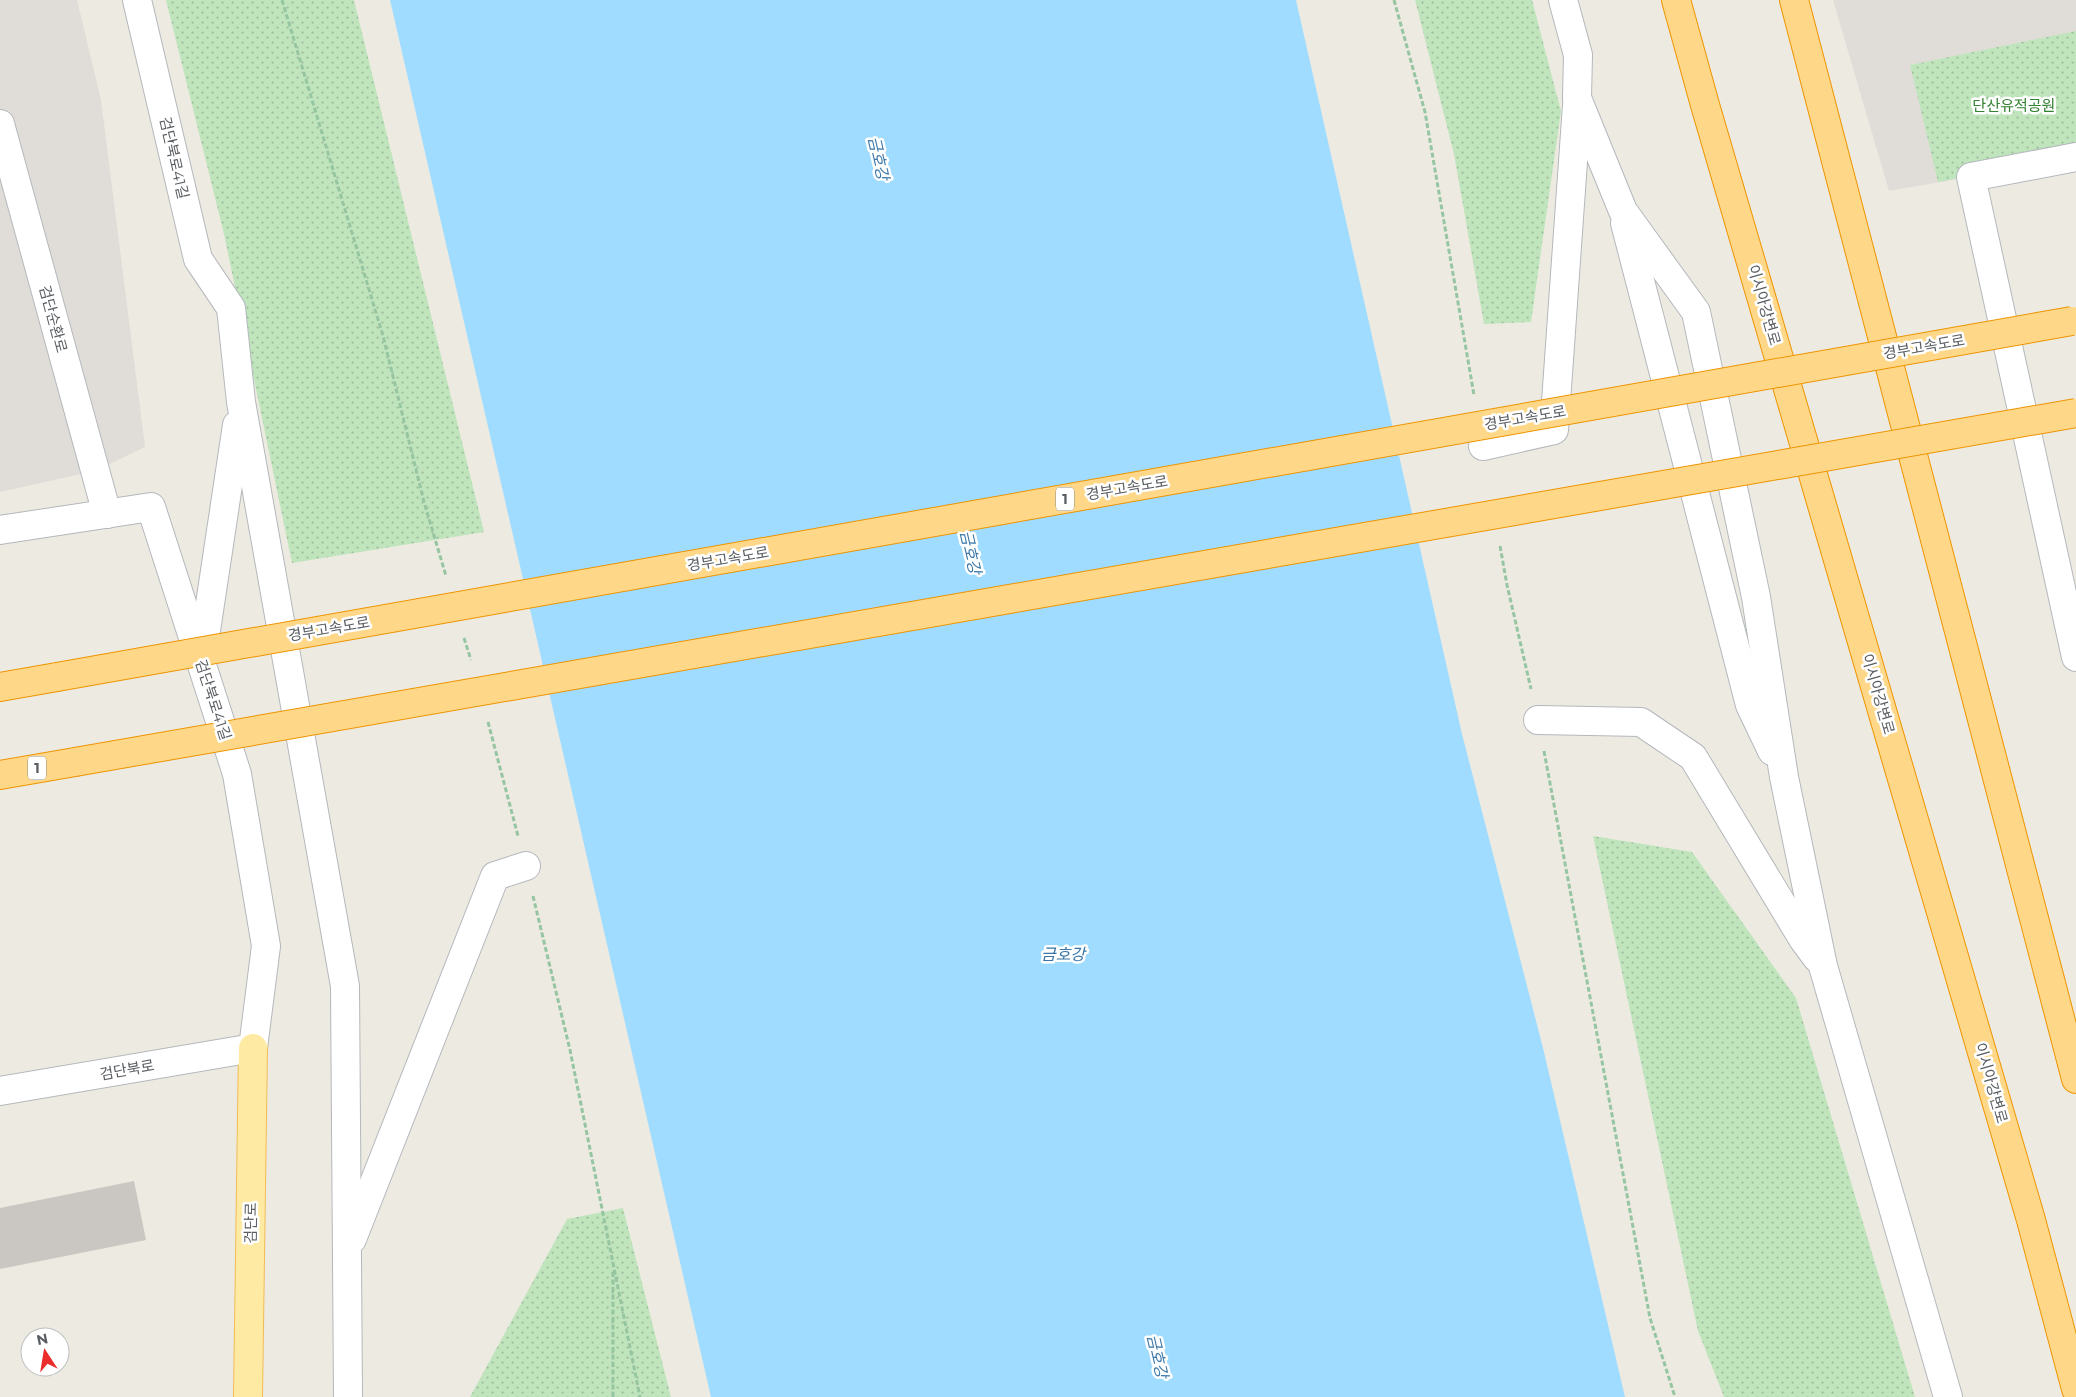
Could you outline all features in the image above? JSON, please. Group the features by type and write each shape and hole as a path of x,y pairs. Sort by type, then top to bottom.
{"highway":[{"name":"이시아강변로","path":"1676,0 2031,1220 2076,1389"},
{"path":"1794,0 2076,1079"},
{"name":"경부고속도로","path":"0,688 2074,320"},
{"name":"1","path":"0,775 2076,414"}],"main road":[{"name":"검단로","path":"248,1397 253,1048"}],"street":[{"name":"검단북로41길","path":"137,0 198,259 231,308 241,402"},
{"path":"1483,446 1554,430 1577,98 1578,55 1563,0"},
{"path":"1577,98 1622,211 1750,705 1784,777"},
{"name":"검단순환로","path":"0,124 106,514"},
{"path":"2076,156 1971,177 2076,657"},
{"path":"1622,211 1696,312 1756,597 1784,777 1823,966 1948,1397"},
{"path":"201,663 241,402"},
{"path":"241,402 345,986 348,1397"},
{"name":"검단북로41길","path":"0,530 151,507 237,774 266,946 253,1048"},
{"path":"1538,720 1641,722 1693,757 1803,940 1823,966"},
{"path":"347,1252 495,876 526,866"},
{"name":"검단북로","path":"0,1091 253,1048"}],"path":[{"path":"1394,0 1425,112 1474,396"},
{"path":"1500,544 1507,585 1538,720 1650,1318 1675,1397"},
{"path":"613,1263 613,1397"}],"shaded area":[{"path":"0,0 77,0 101,100 145,447 95,471 0,492"},
{"path":"1833,0 2076,0 2076,158 1889,191"}],"green space":[{"path":"166,0 354,0 484,532 292,563 224,234"},
{"path":"1415,0 1532,0 1561,111 1531,322 1484,324 1454,154"},
{"name":"단산유적공원","path":"2076,31 2076,157 1938,182 1910,65"},
{"path":"1593,836 1692,852 1796,998 1915,1397 1724,1397 1698,1331"},
{"path":"623,1208 671,1397 470,1397 567,1219"}],"water":[{"name":"금호강","path":"390,0 1296,0 1462,734 1543,1048 1625,1397 711,1397"}],"building":[{"path":"134,1181 146,1240 0,1269 0,1208"}]}
